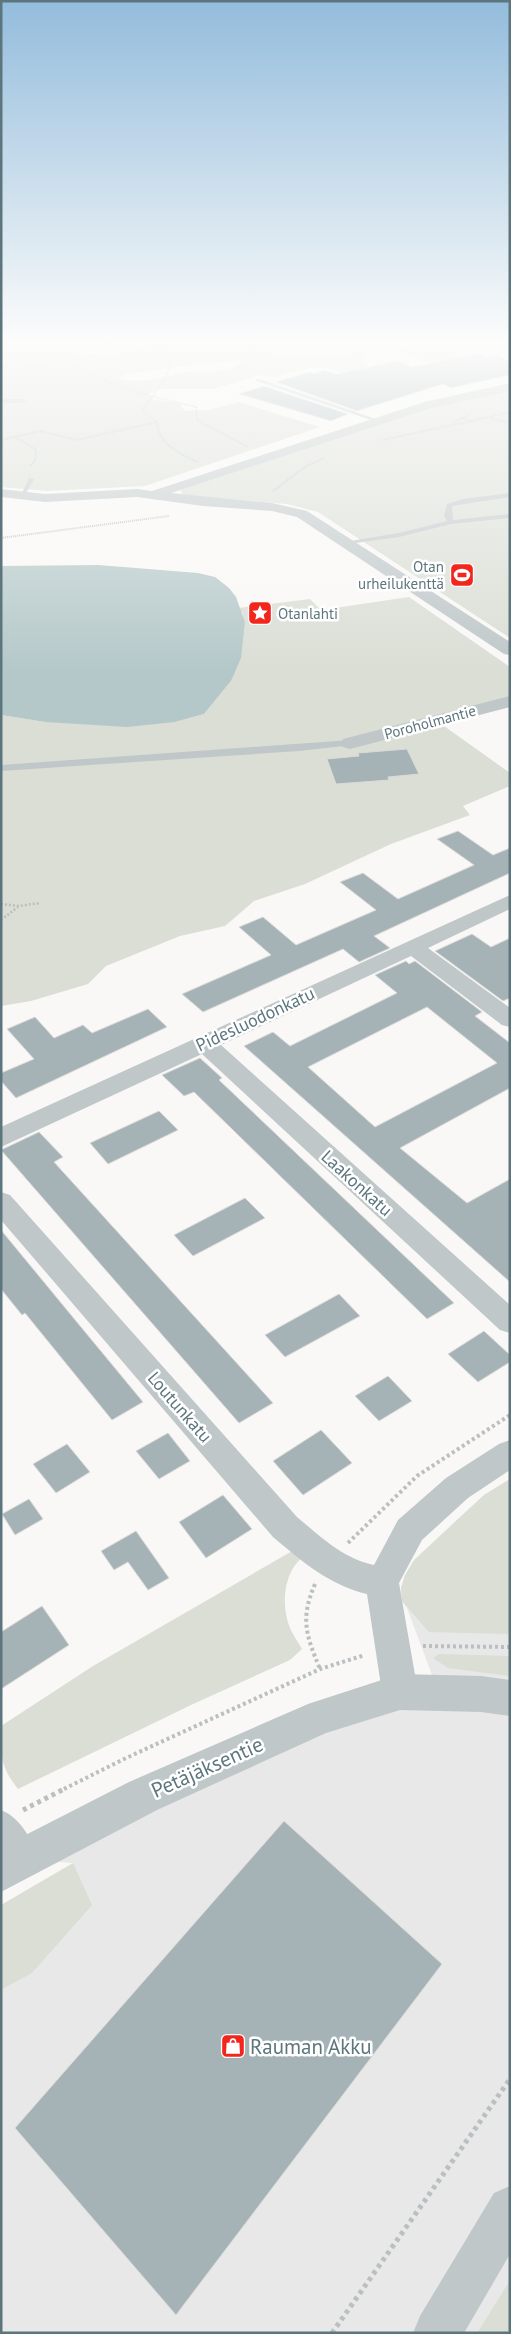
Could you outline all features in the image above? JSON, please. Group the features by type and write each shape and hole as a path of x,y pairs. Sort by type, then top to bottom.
{"street":[{"path":"154,494 286,452"},
{"path":"1,493 45,498 120,493 154,494 203,502 287,510 316,521 510,650"},
{"name":"Poroholmantie","path":"350,742 510,701"},
{"name":"Pidesluodonkatu","path":"1,1138 510,901"},
{"path":"412,946 510,1020"},
{"name":"Laakonkatu","path":"204,1043 510,1322"},
{"name":"Loutunkatu","path":"1,1202 285,1527 328,1563 354,1576 382,1582"},
{"path":"400,1692 391,1647 382,1582 410,1530 457,1488 510,1453"},
{"name":"Petäjäksentie","path":"10,1843 143,1796 320,1716 400,1692 481,1694 510,1698"},
{"path":"437,2333 510,2209"}],"lane":[{"path":"22,496 31,479"},
{"path":"451,522 448,516 449,505 463,501 510,495"},
{"path":"348,542 399,535 451,522 510,516"},
{"path":"1,768 299,748 350,742"}],"path":[{"path":"29,471 28,467 35,461 36,452"},
{"path":"178,452 222,473"},
{"path":"271,494 282,482 305,467 325,458"},
{"path":"1,538 176,514"},
{"path":"1,904 19,906 40,903"},
{"path":"1,920 19,906"},
{"path":"10,1843 124,1759 320,1669 391,1647 462,1645 510,1647"},
{"path":"332,2333 510,2078"}],"shaded area":[{"path":"1,452 246,452 145,486 47,491 1,487"},
{"name":"Otan urheilukenttä","path":"297,452 510,452 510,638 318,512 287,504 183,495 180,490"},
{"path":"98,565 198,573 215,577 229,588 236,597 245,622 241,658 231,681 204,714 175,722 127,727 45,722 1,715 1,566"},
{"path":"409,597 510,667 510,701 437,721 510,773 510,786 463,806 470,815 391,844 305,884 254,901 225,926 180,936 106,966 88,984 31,1001 1,1006 1,715 45,722 175,722 204,714 231,681 243,614 238,608 310,599 321,610"},
{"path":"510,1479 510,2280 477,2333 1,2333 1,1990 32,1973 73,1863 20,1859 143,1796 438,1691 407,1608 402,1601 401,1588 405,1575 430,1545 484,1495"},
{"path":"510,1479 510,1634 429,1632 402,1601 401,1588 405,1575 414,1560 484,1495"},
{"path":"294,1550 302,1558 296,1564 287,1581 285,1610 290,1628 302,1649 290,1660 191,1705 18,1789 8,1774 3,1760 1,1726 93,1666"},
{"path":"439,1654 510,1656 510,1676 448,1668 433,1658"},
{"path":"73,1863 92,1905 32,1973 1,1990 1,1905"},
{"path":"510,2280 510,2333 477,2333"}],"building":[{"path":"407,749 419,774 388,777 389,780 336,784 327,759 359,756 358,753"},
{"path":"458,831 493,855 510,848 510,873 374,936 390,948 359,962 343,949 203,1012 182,994 271,955 239,927 263,917 296,945 376,910 340,882 363,873 398,899 474,865 437,839"},
{"path":"472,934 491,947 510,938 510,998 503,1001 435,951"},
{"path":"406,961 409,964 415,961 482,1012 475,1016 510,1043 510,1088 400,1148 467,1203 510,1179 510,1282 244,1046 273,1032 290,1046 397,993 375,975","holes":["427,1007 497,1063 375,1127 308,1067"]},
{"path":"148,1009 167,1027 16,1098 1,1081 1,1073 34,1059 7,1029 35,1017 54,1038 83,1025 92,1033"},
{"path":"200,1058 222,1078 219,1080 454,1303 427,1319 194,1092 184,1096 162,1075"},
{"path":"159,1111 178,1130 108,1164 90,1143"},
{"path":"39,1132 63,1157 54,1162 273,1403 239,1423 1,1150"},
{"path":"245,1198 265,1218 193,1256 174,1235"},
{"path":"1,1230 143,1402 112,1420 25,1313 22,1315 1,1289"},
{"path":"339,1294 360,1316 285,1357 265,1335"},
{"path":"484,1331 510,1355 510,1362 478,1382 448,1354"},
{"path":"388,1376 412,1401 379,1421 355,1396"},
{"path":"321,1430 352,1463 303,1495 273,1461"},
{"path":"168,1433 190,1461 159,1479 136,1451"},
{"path":"67,1444 90,1472 56,1493 33,1464"},
{"path":"223,1495 252,1529 206,1558 179,1522"},
{"path":"29,1499 43,1519 15,1535 2,1514"},
{"path":"136,1531 169,1578 148,1590 128,1562 114,1570 101,1551"},
{"path":"42,1606 69,1645 1,1689 1,1632"},
{"name":"Rauman Akku","path":"284,1821 442,1964 176,2315 15,2128"}],"place":[{"name":"Otan urheilukenttä","path":"462,575"},
{"name":"Otanlahti","path":"260,613"},
{"name":"Rauman Akku","path":"233,2046"}]}
